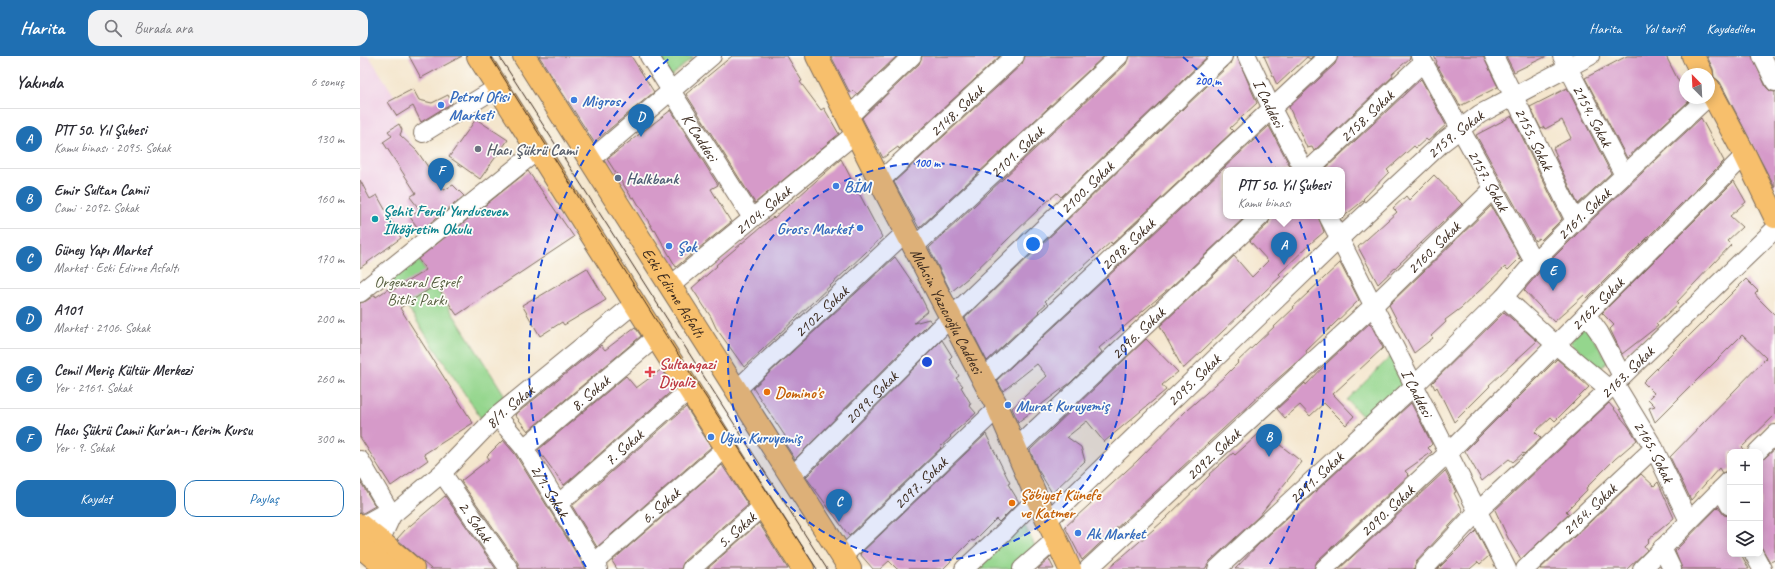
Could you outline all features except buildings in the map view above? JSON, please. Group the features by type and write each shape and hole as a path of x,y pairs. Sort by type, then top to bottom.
{"main road":[{"path":"478,56 801,568"},
{"name":"Eski Edirne Asfaltı","path":"524,56 846,563"},
{"name":"Muhsin Yazıcıoğlu Caddesi","path":"817,56 950,318 998,408 1015,449 1070,569"},
{"path":"1693,56 1699,68"},
{"path":"1715,104 1745,155 1775,217"},
{"path":"365,535 387,569"},
{"path":"365,535 413,569"}],"street":[{"name":"K Caddesi","path":"649,56 752,218"},
{"path":"590,160 712,56"},
{"name":"2104. Sokak","path":"670,286 752,218 852,125 912,56"},
{"name":"2148. Sokak","path":"880,181 1014,56"},
{"name":"2101. Sokak","path":"910,239 1119,56"},
{"name":"2100. Sokak","path":"950,318 1223,56"},
{"name":"I Caddesi","path":"1247,56 1272,109 1302,167"},
{"name":"2098. Sokak","path":"983,379 1328,56"},
{"name":"2155. Sokak","path":"1494,56 1575,221"},
{"name":"2159. Sokak","path":"1339,239 1444,142 1480,114 1514,97 1565,62 1590,56"},
{"path":"1762,56 1775,82"},
{"name":"2157. Sokak","path":"1421,59 1534,262"},
{"name":"2158. Sokak","path":"1312,167 1421,59"},
{"name":"2154. Sokak","path":"1565,62 1624,175"},
{"path":"422,133 498,87"},
{"name":"2161. Sokak","path":"1414,385 1504,297 1534,262 1575,221 1699,104"},
{"path":"360,293 538,150"},
{"name":"2162. Sokak","path":"1449,452 1745,155"},
{"name":"2160. Sokak","path":"1374,305 1493,189"},
{"name":"2096. Sokak","path":"1015,449 1258,219"},
{"name":"I Caddesi","path":"1329,219 1449,452 1477,512 1507,569"},
{"name":"2163. Sokak","path":"1424,569 1477,512 1616,383 1775,229"},
{"name":"2102. Sokak","path":"736,390 910,239"},
{"name":"2095. Sokak","path":"1022,569 1052,530 1339,239"},
{"name":"2165. Sokak","path":"1504,297 1555,344 1616,383 1654,448 1689,521"},
{"name":"8/1. Sokak","path":"365,535 392,515 442,473 497,416 634,304"},
{"name":"2092. Sokak","path":"1088,569 1374,305"},
{"path":"1586,314 1599,332 1616,383"},
{"name":"2099. Sokak","path":"792,477 950,318"},
{"name":"8. Sokak","path":"524,448 656,337"},
{"name":"2091. Sokak","path":"1217,569 1414,385"},
{"name":"7. Sokak","path":"558,504 690,390"},
{"name":"2097. Sokak","path":"846,563 998,408"},
{"name":"2/1. Sokak","path":"497,416 524,448 596,566"},
{"path":"1760,449 1775,434"},
{"name":"6. Sokak","path":"596,566 726,448"},
{"name":"2164. Sokak","path":"1525,569 1654,448"},
{"name":"2090. Sokak","path":"1324,569 1449,452"},
{"path":"360,460 392,515"},
{"name":"2. Sokak","path":"442,473 509,569"},
{"path":"1642,569 1726,484"},
{"path":"964,569 1005,531 1037,498"},
{"name":"5. Sokak","path":"691,569 763,506"},
{"path":"1662,548 1672,569"},
{"path":"1756,557 1762,569"}],"shaded area":[{"path":"360,56 369,56 404,111 394,118 435,177 422,188 438,211 367,266 360,256"}],"green space":[{"path":"655,56 694,56 669,78"},
{"name":"Orgeneral Eşref Bitlis Parkı","path":"418,259 504,394 501,403 482,420 389,279"},
{"path":"1585,325 1608,361 1599,370 1570,341"},
{"path":"1391,356 1405,383 1368,422 1347,400"},
{"path":"1023,522 1037,550 1015,569 971,569"}],"tram line":[{"path":"490,56 654,317 817,569"},
{"path":"499,56 827,569"}],"place":[{"name":"Migros","path":"574,100"},
{"name":"Petrol Ofisi Marketi","path":"441,105"},
{"name":"A101","path":"641,137"},
{"name":"Hacı Şükrü Cami","path":"478,149"},
{"name":"Halkbank","path":"618,178"},
{"name":"BİM","path":"836,186"},
{"name":"Hacı Şükrü Camii Kur'an-ı Kerim Kursu","path":"441,191"},
{"name":"Şehit Ferdi Yurduseven İlköğretim Okulu","path":"375,219"},
{"name":"Gross Market","path":"860,228"},
{"name":"Şok","path":"669,246"},
{"name":"PTT 50. Yıl Şubesi","path":"1284,265"},
{"name":"Cemil Meriç Kültür Merkezi","path":"1553,291"},
{"name":"Sultangazi Diyaliz","path":"650,372"},
{"name":"Domino's","path":"767,392"},
{"name":"Murat Kuruyemiş","path":"1008,405"},
{"name":"Uğur Kuruyemiş","path":"711,437"},
{"name":"Emir Sultan Camii","path":"1269,457"},
{"name":"Şöbiyet Künefe ve Katmer","path":"1012,503"},
{"name":"Güney Yapı Market","path":"839,522"},
{"name":"Ak Market","path":"1078,533"}]}
